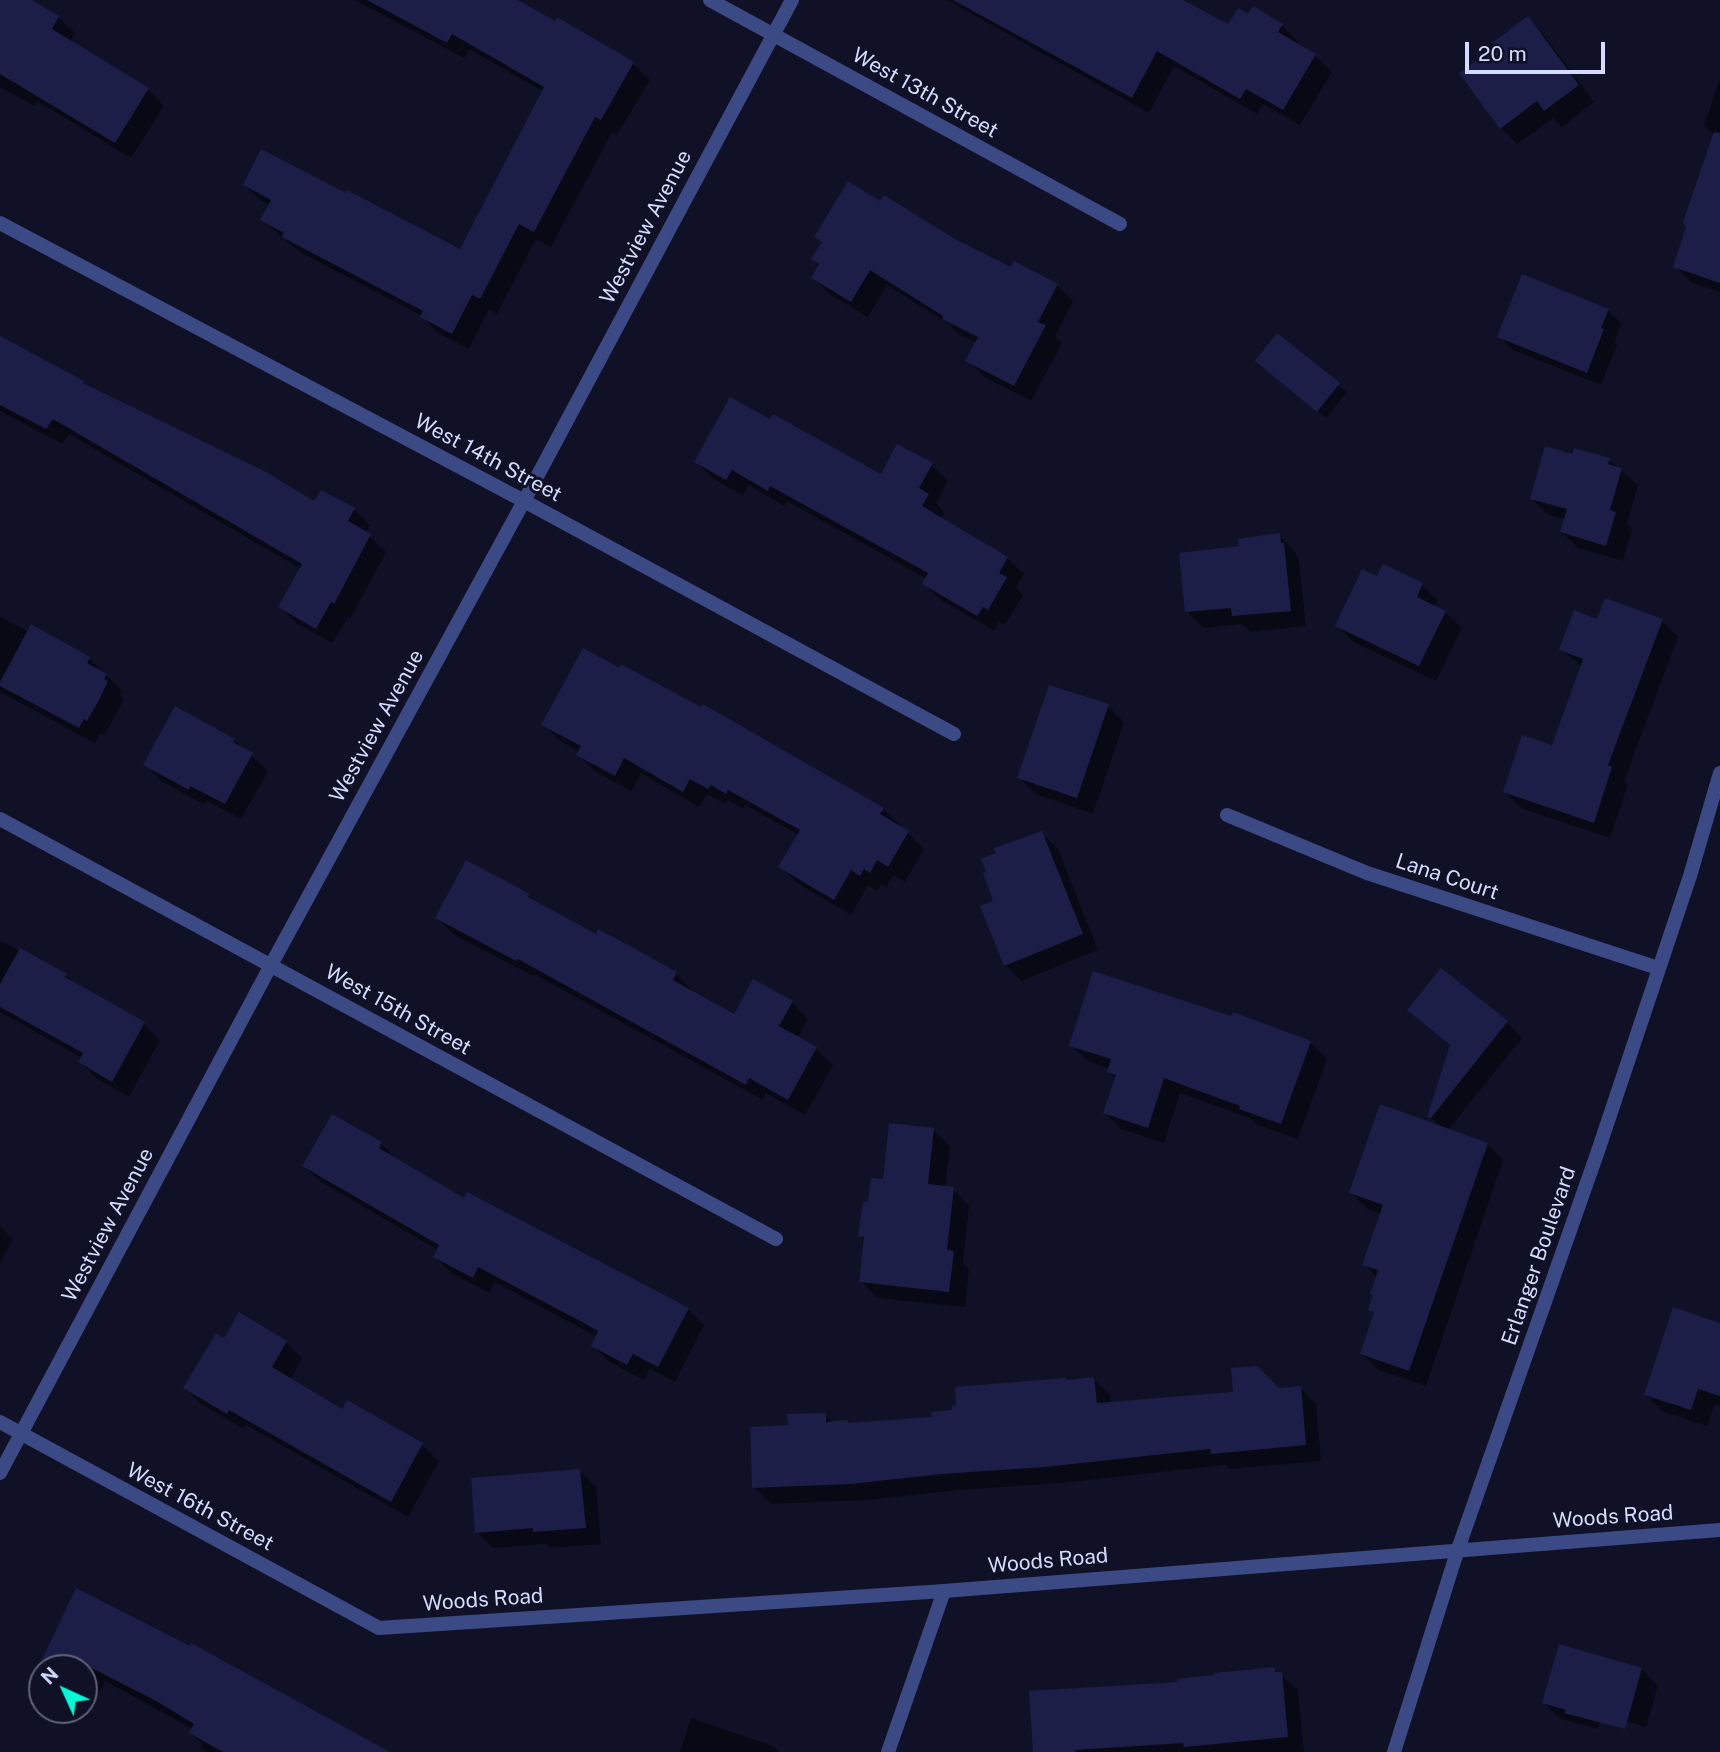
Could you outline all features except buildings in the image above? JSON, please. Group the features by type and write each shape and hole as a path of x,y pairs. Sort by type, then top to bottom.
{"street":[{"name":"West 13th Street","path":"710,0 1120,224"},
{"name":"Westview Avenue","path":"0,1473 792,0"},
{"name":"West 14th Street","path":"0,223 524,501 954,734"},
{"name":"Erlanger Boulevard","path":"1394,1752 1458,1549 1598,1150 1690,876 1720,773"},
{"name":"Lana Court","path":"1227,816 1367,873 1658,968"},
{"name":"West 15th Street","path":"0,820 776,1239"},
{"name":"West 16th Street","path":"0,1422 379,1628"},
{"name":"Woods Road","path":"379,1628 944,1591 1720,1530"},
{"path":"888,1752 944,1591"}]}
